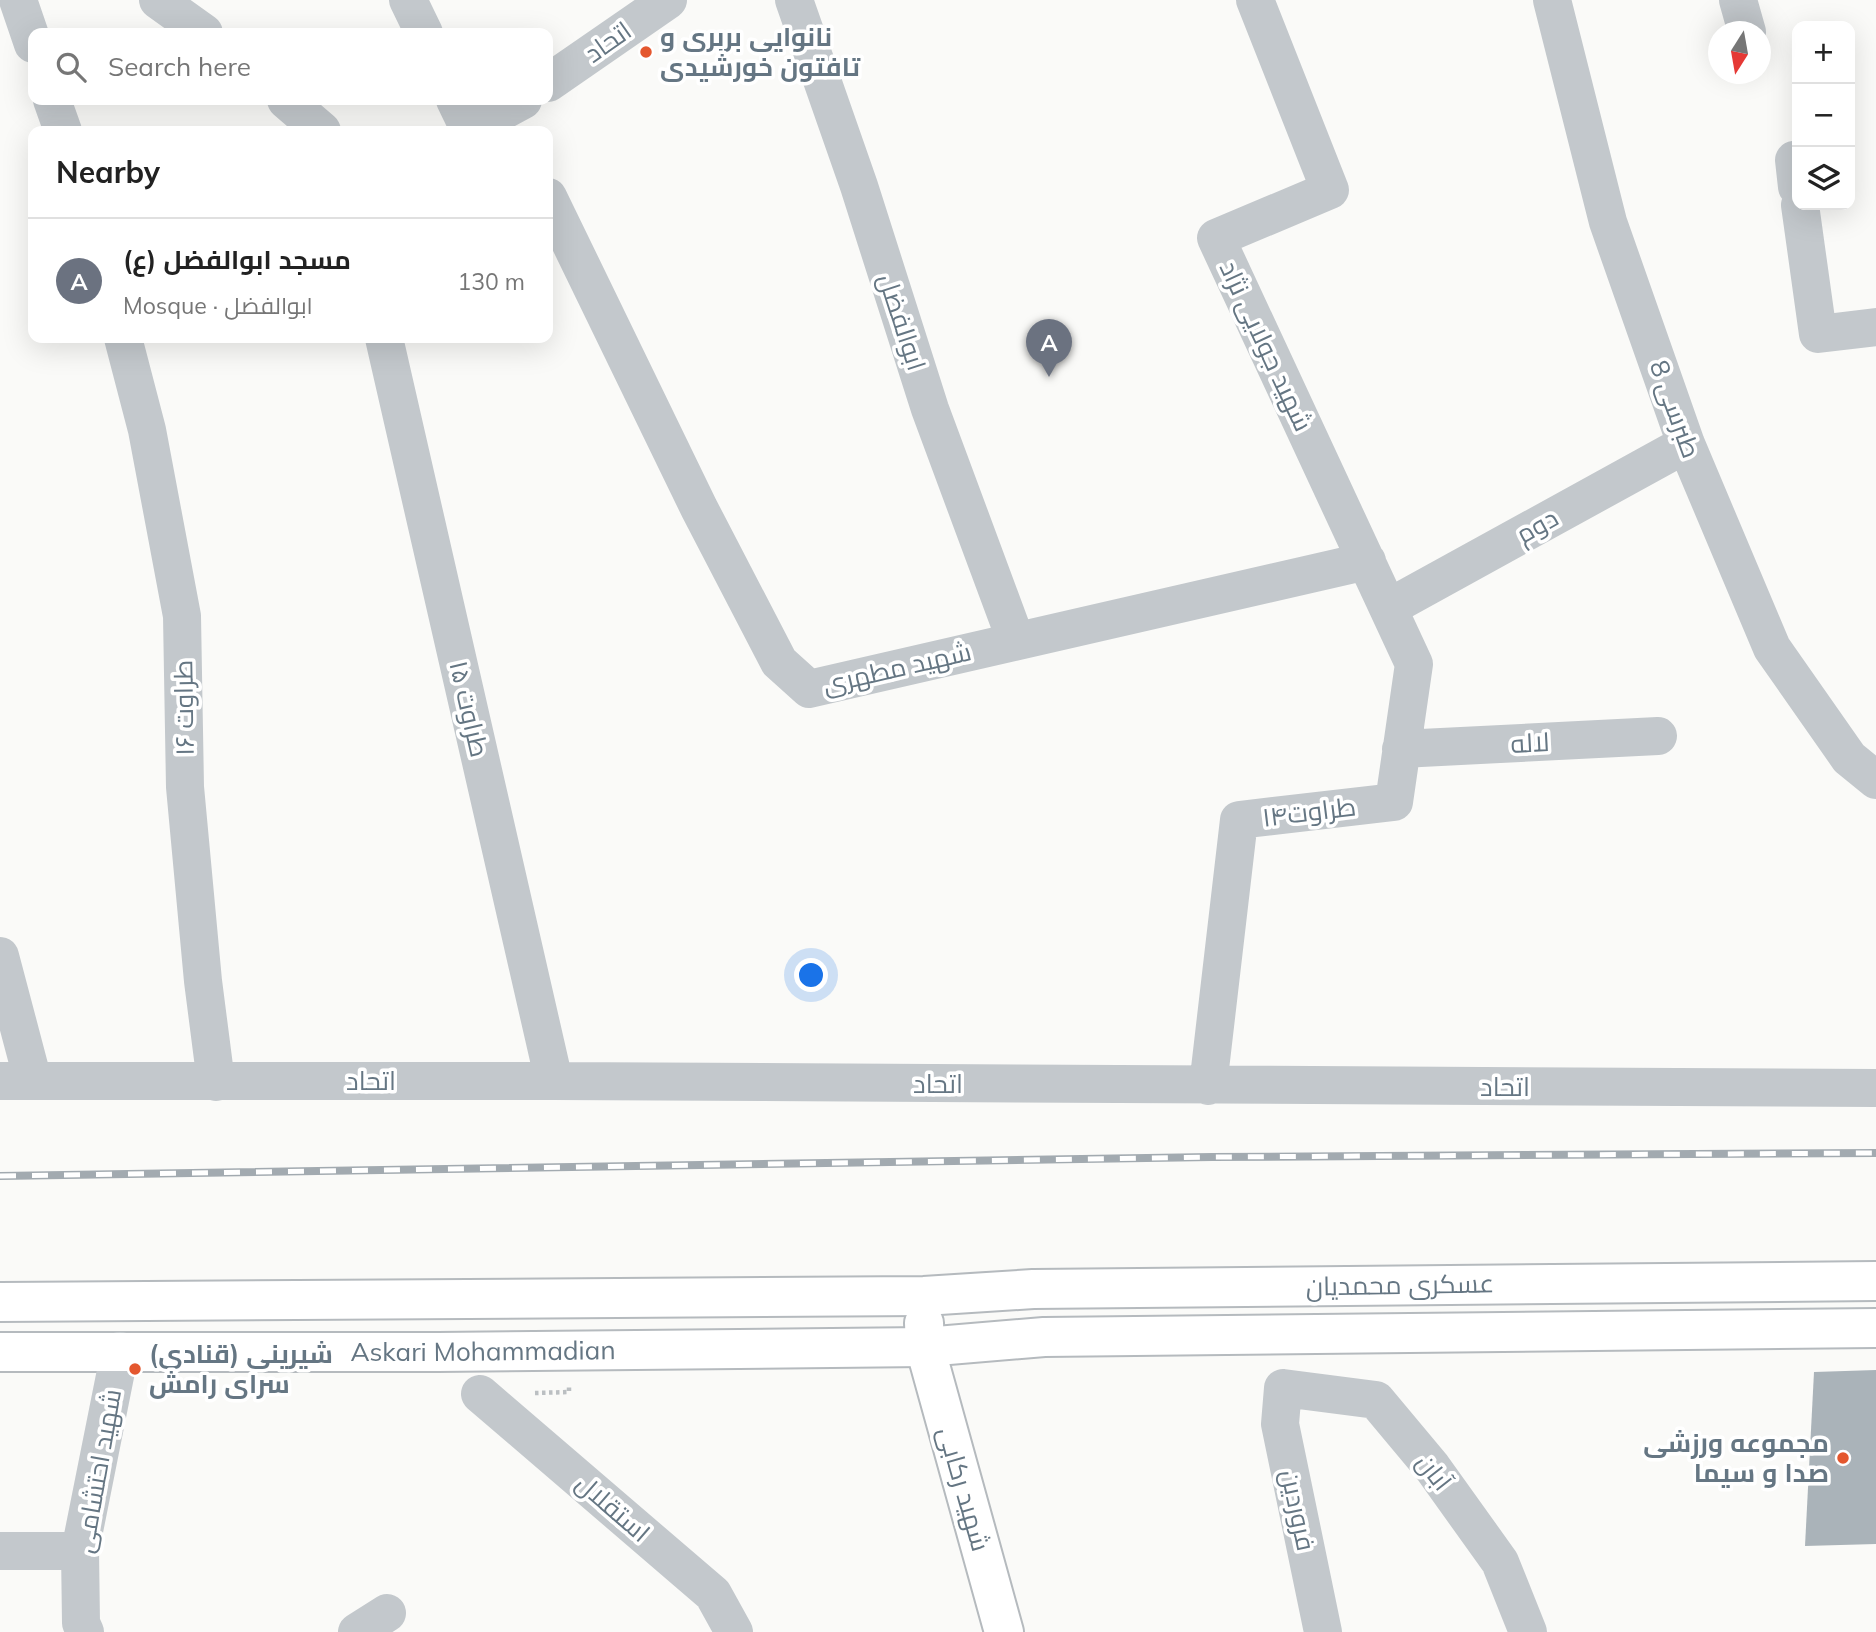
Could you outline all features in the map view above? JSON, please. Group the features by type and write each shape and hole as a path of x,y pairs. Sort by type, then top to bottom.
{"main road":[{"name":"عسکری محمدیان","path":"924,1296 1033,1289 1876,1281"},
{"name":"Askari Mohammadian","path":"0,1302 924,1296"},
{"name":"شهید رکابی","path":"924,1296 925,1347 1004,1632"},
{"name":"عسکری محمدیان","path":"925,1347 1058,1337 1876,1328"},
{"name":"Askari Mohammadian","path":"0,1352 438,1352 925,1347"}],"street":[{"path":"18,0 28,29"},
{"path":"159,0 197,28"},
{"path":"408,0 422,28"},
{"name":"اتحاد","path":"553,80 668,0"},
{"name":"ابوالفضل","path":"794,0 859,186 930,409 1017,641"},
{"name":"شهید جولایی نژاد","path":"1255,0 1330,190 1216,239 1367,561"},
{"name":"طبرسی 8","path":"1552,0 1608,222 1686,444 1772,648 1849,758 1876,780"},
{"path":"1738,0 1744,21"},
{"path":"54,105 61,126"},
{"path":"292,105 316,126"},
{"path":"464,120 514,114"},
{"name":"شهید مطهری","path":"553,207 699,508 779,662 809,689 1367,561"},
{"path":"1801,210 1818,334 1876,327"},
{"name":"طراوت ۱۶","path":"124,343 146,430 182,616 185,787 203,981 216,1082"},
{"name":"طراوت ۱۵","path":"385,343 554,1081"},
{"name":"دوم","path":"1388,608 1686,444"},
{"name":"طراوت۱۴","path":"1208,1086 1240,820 1394,802 1414,664 1367,561"},
{"name":"لاله","path":"1401,750 1658,736"},
{"path":"0,956 17,1081"},
{"name":"اتحاد","path":"17,1081 1876,1088"},
{"name":"شهید احتشامی","path":"85,1632 81,1623 80,1551 120,1351"},
{"name":"فروردین","path":"1283,1388 1280,1424 1323,1632"},
{"name":"آبان","path":"1283,1388 1376,1400 1432,1467 1500,1562 1528,1632"},
{"name":"استقلال","path":"480,1394 713,1594 734,1632"},
{"path":"0,1551 80,1551"}],"building":[{"name":"مجموعه ورزشی صدا و سیما","path":"1876,1370 1876,1544 1805,1546 1814,1372"}],"railway":[{"path":"0,1176 1212,1157 1876,1153"}],"place":[{"name":"نانوایی بربری و تافتون خورشیدی","path":"646,52"},
{"name":"مسجد ابوالفضل (ع)","path":"1049,377"},
{"name":"(قنادی) شیرینی سرای رامش","path":"135,1369"},
{"name":"مجموعه ورزشی صدا و سیما","path":"1843,1458"}]}
